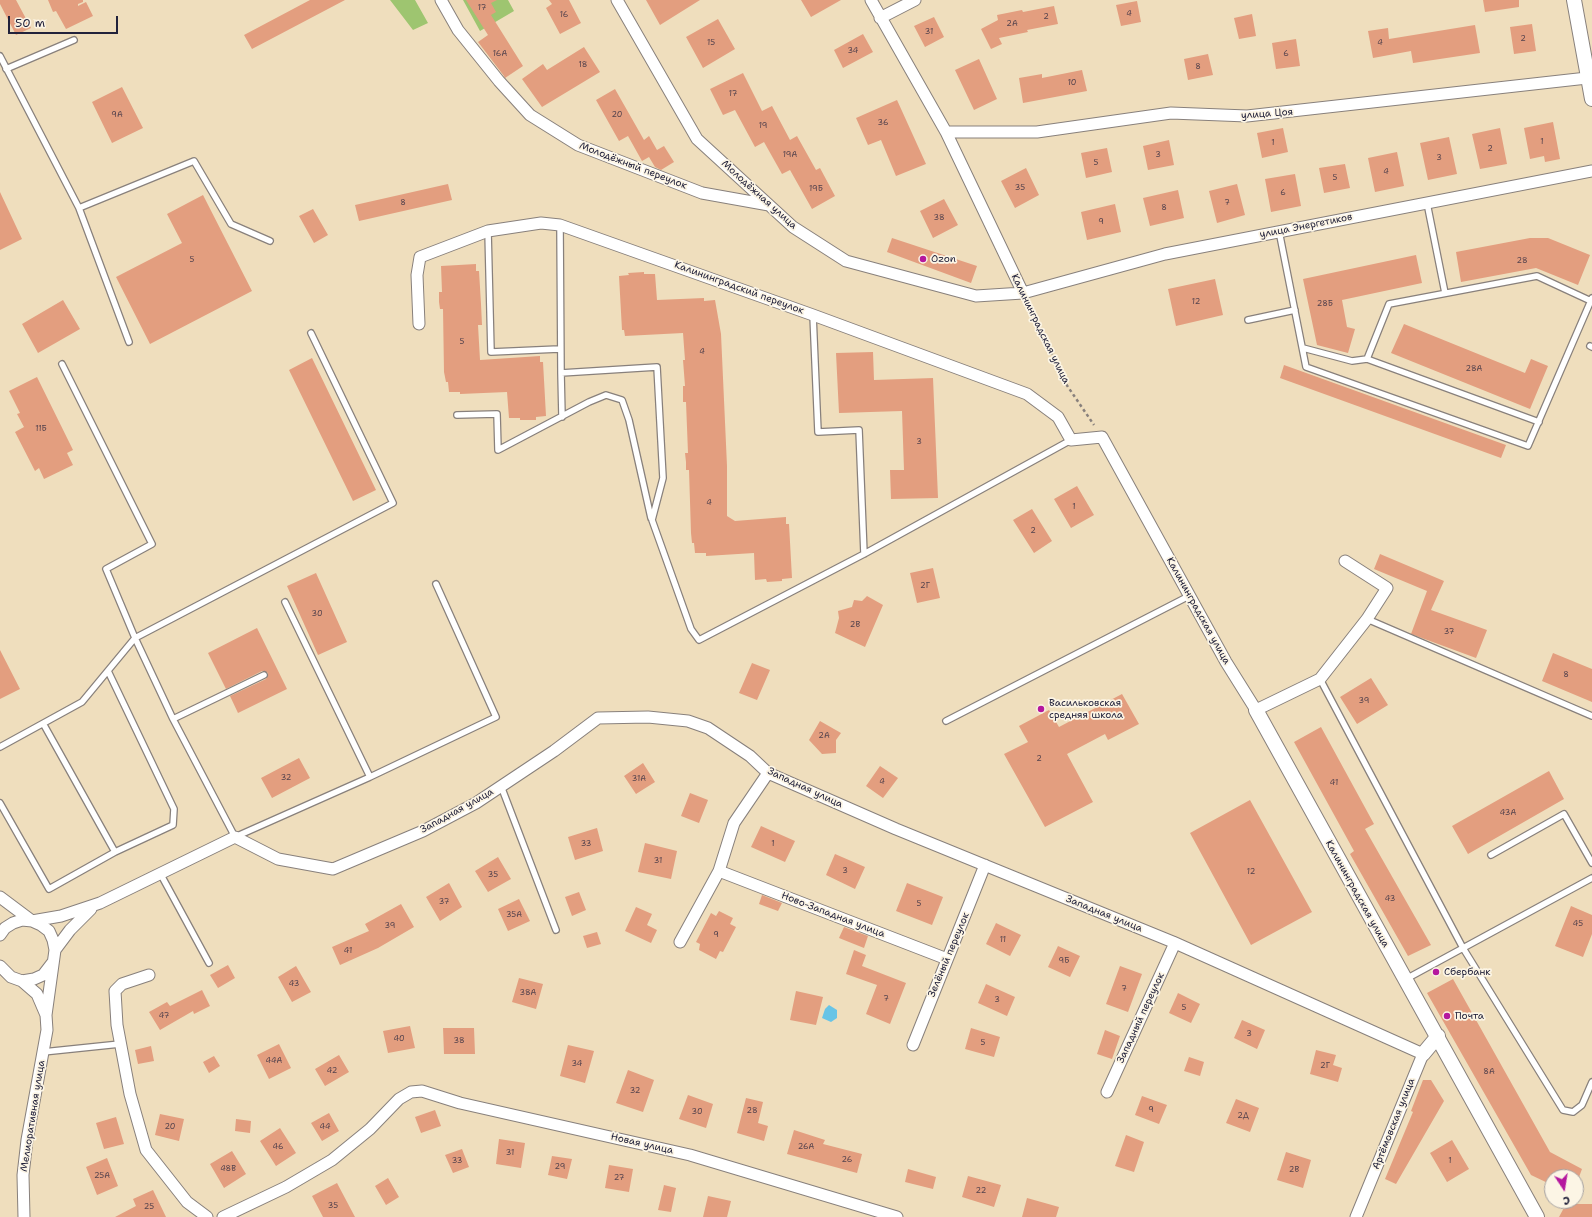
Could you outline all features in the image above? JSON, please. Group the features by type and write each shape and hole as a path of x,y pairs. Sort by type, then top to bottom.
{"street":[{"name":"Молодёжный переулок","path":"441,0 458,30 499,81 530,115 536,119 578,145 702,193 769,204"},
{"name":"Молодёжная улица","path":"617,0 697,139 794,228 846,261 976,296 1023,293"},
{"name":"Калининградская улица","path":"871,0 946,132 1023,293"},
{"path":"880,18 915,0"},
{"path":"1574,0 1592,99"},
{"name":"улица Цоя","path":"946,132 1037,132 1171,113 1247,116 1587,78"},
{"name":"улица Энергетиков","path":"1023,293 1165,254 1279,230 1592,171"},
{"name":"Калининградский переулок","path":"419,324 417,275 420,257 488,231 541,224 560,225 813,315 1027,394 1058,417 1071,440"},
{"name":"Калининградская улица","path":"1102,437 1226,662 1256,710 1404,980 1438,1036 1537,1217"},
{"path":"1071,440 1102,437"},
{"path":"1256,710 1320,679 1367,618 1387,588 1345,562"},
{"name":"Западная улица","path":"235,837 278,859 334,868 423,831 476,803 598,718 625,716 688,721 708,728 750,756 768,773 985,866 1175,943 1423,1054"},
{"path":"680,942 720,871 734,823 768,773"},
{"path":"0,934 4,928 22,920 32,921 61,916 100,903 235,837"},
{"name":"Зелёный переулок","path":"913,1045 947,959 967,915 985,866"},
{"name":"Ново-Западная улица","path":"720,871 947,959"},
{"path":"0,897 32,921 41,925 48,931 53,940 55,954 46,1015"},
{"path":"22,981 34,979 43,975 50,968 55,954 84,915 100,903"},
{"name":"Западный переулок","path":"1107,1092 1175,943"},
{"path":"0,966 11,977"},
{"path":"0,974 22,981 37,994 46,1015"},
{"path":"149,975 122,984 115,991 120,1044 130,1094 146,1150 187,1202 207,1217"},
{"name":"Мелиоративная улица","path":"24,1217 23,1175 27,1140 44,1052 47,1030 46,1015"},
{"name":"Артёмовская улица","path":"1356,1217 1423,1054 1438,1036"},
{"name":"Новая улица","path":"223,1217 286,1187 332,1160 370,1129 399,1099 411,1092 422,1091 460,1103 690,1155 897,1217"}],"lane":[{"path":"6,68 74,40"},
{"path":"0,56 79,208 129,342"},
{"path":"79,208 194,161 231,224 270,241"},
{"path":"1427,203 1445,293"},
{"path":"560,225 559,349 562,417"},
{"path":"1279,230 1306,366 1528,446 1591,300 1536,276 1389,304 1367,359"},
{"path":"488,231 491,352 559,349"},
{"path":"1248,320 1295,310"},
{"path":"813,315 818,432 860,430 864,554"},
{"path":"0,748 44,725 82,702 135,638 393,503 311,332"},
{"path":"1303,348 1352,361 1367,359 1538,422"},
{"path":"62,364 152,544 106,569 135,638 173,720 235,837 370,777 496,717 436,584"},
{"path":"561,373 657,367 663,478 652,520"},
{"path":"457,415 497,414 498,450 589,402 606,396 622,400 629,420 652,520 691,629 699,640 864,554 1071,440"},
{"path":"946,721 1189,596"},
{"path":"285,602 370,777"},
{"path":"1367,618 1592,716"},
{"path":"0,803 49,889 115,852 173,825 174,809 108,671"},
{"path":"173,720 264,675"},
{"path":"1320,679 1463,948 1563,1110 1573,1112 1582,1105 1592,1082"},
{"path":"44,725 115,852"},
{"path":"501,786 556,930"},
{"path":"1491,855 1564,814 1592,863"},
{"path":"160,873 209,963"},
{"path":"1404,980 1592,878"},
{"path":"44,1052 120,1044"}],"path":[{"name":"Калининградская улица","path":"1023,293 1066,384 1102,437"}],"green space":[{"path":"390,0 415,0 428,23 413,30"},
{"path":"463,0 508,0 514,11 480,31"}],"water":[{"path":"829,1005 837,1010 837,1018 831,1022 822,1018 825,1009"}],"building":[{"path":"0,0 16,0 31,28 16,35 0,4"},
{"path":"48,0 83,0 83,2 78,4 78,6 86,2 93,16 66,29 56,11 53,12"},
{"path":"310,0 345,0 252,49 244,35"},
{"path":"466,0 497,0 491,3 496,12 491,15 523,66 505,78 478,42 488,35"},
{"path":"549,0 569,0 581,23 560,34 546,8 552,4"},
{"path":"646,0 700,0 660,25"},
{"path":"801,0 841,0 811,17"},
{"path":"1483,0 1519,0 1519,7 1485,12"},
{"path":"1137,1 1141,22 1121,26 1116,5"},
{"path":"1054,6 1058,24 1027,30 1028,32 999,38 1002,44 991,49 981,29 998,20 997,15"},
{"path":"1252,14 1256,36 1239,39 1234,18"},
{"path":"934,17 944,37 925,47 914,26"},
{"path":"718,19 735,49 703,68 686,37"},
{"path":"1532,24 1536,51 1514,54 1510,27"},
{"path":"1475,25 1480,53 1413,63 1411,51 1373,58 1368,31 1388,28 1389,39"},
{"path":"863,34 873,52 843,68 834,50"},
{"path":"1296,39 1300,66 1276,69 1272,43"},
{"path":"584,47 600,72 542,107 522,79 543,64 547,70"},
{"path":"1208,54 1213,75 1188,80 1184,59"},
{"path":"979,59 997,99 974,110 955,70"},
{"path":"1082,70 1087,91 1023,103 1019,78 1042,74 1042,78"},
{"path":"743,73 762,111 772,106 790,140 797,136 816,170 820,168 835,196 812,209 790,170 782,174 764,142 755,147 735,110 723,115 710,89"},
{"path":"122,87 143,128 112,143 92,102"},
{"path":"615,89 644,140 649,136 657,150 664,146 674,162 661,170 655,167 649,157 642,161 628,136 619,141 596,100"},
{"path":"897,100 926,164 896,176 881,140 868,145 856,118"},
{"path":"1553,122 1560,159 1545,162 1544,156 1530,159 1524,128"},
{"path":"1283,128 1288,152 1262,158 1257,133"},
{"path":"1500,128 1507,164 1480,169 1472,134"},
{"path":"1449,137 1457,174 1428,180 1420,143"},
{"path":"1169,140 1174,165 1148,170 1143,146"},
{"path":"1107,148 1112,172 1086,178 1081,153"},
{"path":"1397,152 1404,186 1375,192 1368,158"},
{"path":"1345,164 1350,188 1324,193 1319,168"},
{"path":"1026,168 1039,195 1015,208 1001,181"},
{"path":"1295,174 1301,206 1271,212 1265,179"},
{"path":"448,184 452,200 359,221 355,205"},
{"path":"1237,184 1245,215 1217,223 1209,191"},
{"path":"1178,190 1184,218 1150,226 1143,198"},
{"path":"0,192 22,239 0,250"},
{"path":"203,195 252,291 150,344 116,277 182,243 167,214"},
{"path":"944,199 958,225 933,238 920,211"},
{"path":"1115,204 1121,232 1087,240 1081,212"},
{"path":"313,209 328,235 314,243 299,216"},
{"path":"892,238 977,266 971,283 887,252"},
{"path":"1530,238 1548,238 1590,255 1578,285 1536,268 1461,282 1456,252"},
{"path":"1416,255 1422,283 1342,300 1347,327 1355,329 1348,353 1317,345 1303,279"},
{"path":"476,264 476,271 479,271 482,325 478,325 480,360 540,356 540,362 543,362 546,416 536,417 536,420 509,418 507,392 460,394 460,392 449,392 448,382 446,382 444,372 443,309 440,309 439,302 439,292 442,292 441,266"},
{"path":"644,272 644,274 655,274 657,300 704,298 704,301 715,300 721,334 727,466 727,516 735,521 786,517 786,524 789,524 792,578 782,579 782,581 767,582 766,579 755,580 754,553 706,556 706,553 695,553 691,533 689,470 686,470 685,453 688,453 686,402 683,402 683,386 685,386 683,360 685,360 683,333 625,336 624,330 622,330 619,276 629,275 628,273"},
{"path":"1215,279 1223,315 1176,326 1168,289"},
{"path":"63,300 80,329 38,353 22,324"},
{"path":"1404,324 1525,373 1531,359 1548,366 1530,409 1391,353"},
{"path":"873,352 874,380 933,378 938,498 891,499 890,470 904,470 902,411 839,413 836,353"},
{"path":"312,358 376,490 353,501 289,370"},
{"path":"1284,365 1506,445 1501,458 1280,378"},
{"path":"37,377 73,450 67,453 73,465 44,479 39,468 35,471 15,432 24,427 17,414 20,413 9,391"},
{"path":"1077,486 1094,515 1071,528 1054,499"},
{"path":"1032,509 1052,541 1034,553 1013,520"},
{"path":"1380,554 1444,581 1431,610 1487,630 1476,658 1411,634 1427,591 1374,569"},
{"path":"933,568 940,598 917,603 910,573"},
{"path":"316,573 347,642 318,655 287,586"},
{"path":"867,596 883,605 865,647 835,633 839,618 838,611 852,607 854,600 862,601"},
{"path":"257,628 287,689 238,713 230,696 266,679 268,673 262,671 226,689 208,653"},
{"path":"0,650 20,689 0,699"},
{"path":"1553,653 1592,669 1592,702 1542,681"},
{"path":"752,663 770,670 757,700 739,693"},
{"path":"1371,678 1388,705 1357,724 1340,697"},
{"path":"1122,694 1139,724 1108,740 1105,734 1067,754 1093,802 1045,827 1004,754 1028,742 1019,726 1049,710 1059,727"},
{"path":"820,721 841,733 836,740 836,753 822,754 809,740"},
{"path":"1321,727 1374,824 1365,829 1431,945 1408,956 1350,854 1354,851 1294,742"},
{"path":"299,758 310,778 272,798 261,778"},
{"path":"643,763 655,782 636,794 624,776"},
{"path":"880,766 898,778 883,798 866,786"},
{"path":"1549,771 1564,799 1468,854 1452,826"},
{"path":"690,793 708,800 699,823 681,816"},
{"path":"1250,800 1312,912 1251,945 1190,833"},
{"path":"761,826 795,841 785,862 751,847"},
{"path":"597,828 603,851 575,860 568,837"},
{"path":"645,843 677,851 671,879 638,872"},
{"path":"835,854 865,867 855,889 826,875"},
{"path":"498,857 511,879 488,892 475,871"},
{"path":"449,883 462,907 440,921 426,897"},
{"path":"907,883 943,897 932,925 896,911"},
{"path":"579,892 586,910 572,916 565,897"},
{"path":"762,895 782,903 778,911 759,904"},
{"path":"519,899 530,921 508,931 498,909"},
{"path":"401,904 414,927 378,948 340,965 332,947 369,931 365,924"},
{"path":"1571,906 1592,915 1592,934 1583,957 1555,946"},
{"path":"636,907 652,914 647,925 657,930 651,943 625,931"},
{"path":"719,911 733,918 730,924 736,927 723,952 720,951 716,959 699,950 700,944 696,942 711,913 716,916"},
{"path":"996,923 1021,935 1010,956 986,944"},
{"path":"844,927 868,936 864,948 839,938"},
{"path":"597,932 601,944 587,948 583,936"},
{"path":"1058,946 1080,956 1070,977 1048,967"},
{"path":"854,950 866,955 862,966 906,983 890,1024 866,1014 877,985 846,974"},
{"path":"228,965 235,978 218,988 210,975"},
{"path":"296,966 311,992 292,1002 278,977"},
{"path":"1120,966 1142,974 1128,1012 1106,1004"},
{"path":"519,978 543,984 536,1009 512,1002"},
{"path":"1453,979 1550,1152 1582,1169 1544,1169 1544,1181 1531,1175 1427,993"},
{"path":"986,984 1015,997 1007,1016 978,1003"},
{"path":"202,990 210,1006 194,1014 193,1011 160,1030 149,1012 167,1002 170,1006"},
{"path":"796,991 823,997 816,1025 790,1020"},
{"path":"1178,993 1200,1004 1191,1023 1169,1013"},
{"path":"1242,1020 1265,1030 1257,1049 1234,1038"},
{"path":"410,1026 415,1048 388,1053 383,1031"},
{"path":"443,1028 474,1028 475,1054 444,1054"},
{"path":"971,1028 1000,1037 994,1057 965,1049"},
{"path":"1105,1030 1120,1036 1112,1059 1097,1054"},
{"path":"279,1044 291,1068 269,1079 257,1055"},
{"path":"568,1045 594,1051 585,1083 560,1076"},
{"path":"151,1046 154,1061 138,1064 135,1050"},
{"path":"1316,1050 1336,1055 1333,1065 1342,1068 1338,1082 1310,1074"},
{"path":"339,1055 349,1072 325,1086 315,1069"},
{"path":"214,1056 220,1066 209,1073 203,1062"},
{"path":"1189,1057 1204,1062 1200,1076 1184,1071"},
{"path":"628,1070 654,1080 643,1112 616,1103"},
{"path":"1423,1080 1431,1080 1444,1101 1396,1184 1385,1179 1413,1112 1411,1111"},
{"path":"688,1095 713,1104 706,1128 679,1119"},
{"path":"1142,1096 1167,1105 1159,1124 1135,1115"},
{"path":"746,1098 763,1102 758,1123 768,1126 764,1141 737,1133"},
{"path":"1236,1099 1259,1108 1250,1132 1226,1123"},
{"path":"435,1110 441,1126 421,1133 415,1117"},
{"path":"329,1113 339,1131 322,1141 311,1123"},
{"path":"160,1114 184,1119 179,1141 155,1135"},
{"path":"116,1117 124,1144 104,1149 96,1123"},
{"path":"236,1119 251,1121 250,1133 235,1131"},
{"path":"280,1128 296,1153 276,1166 260,1141"},
{"path":"794,1130 825,1140 823,1144 862,1154 857,1173 787,1154"},
{"path":"1126,1135 1144,1142 1134,1172 1115,1166"},
{"path":"499,1139 525,1143 521,1168 496,1164"},
{"path":"1452,1140 1469,1169 1447,1182 1430,1153"},
{"path":"462,1149 469,1167 453,1173 445,1155"},
{"path":"232,1151 246,1174 224,1188 210,1164"},
{"path":"1286,1152 1311,1160 1303,1188 1277,1180"},
{"path":"552,1156 572,1159 567,1179 548,1175"},
{"path":"107,1158 118,1186 97,1195 86,1167"},
{"path":"609,1165 633,1169 629,1192 605,1188"},
{"path":"908,1169 936,1177 933,1189 905,1182"},
{"path":"968,1176 1001,1185 994,1207 962,1197"},
{"path":"388,1178 399,1197 386,1205 375,1186"},
{"path":"337,1183 355,1217 323,1217 312,1196"},
{"path":"664,1185 676,1188 671,1212 658,1210"},
{"path":"153,1190 166,1217 115,1217 136,1206 133,1199"},
{"path":"708,1196 731,1201 727,1217 703,1217"},
{"path":"1027,1198 1059,1207 1056,1217 1022,1217"},
{"path":"1584,1204 1592,1204 1592,1217 1559,1217 1563,1209 1584,1209"}],"place":[{"name":"Ozon","path":"923,259"},
{"name":"Васильковская средняя школа","path":"1041,709"},
{"name":"Сбербанк","path":"1436,972"},
{"name":"Почта","path":"1447,1016"}]}
